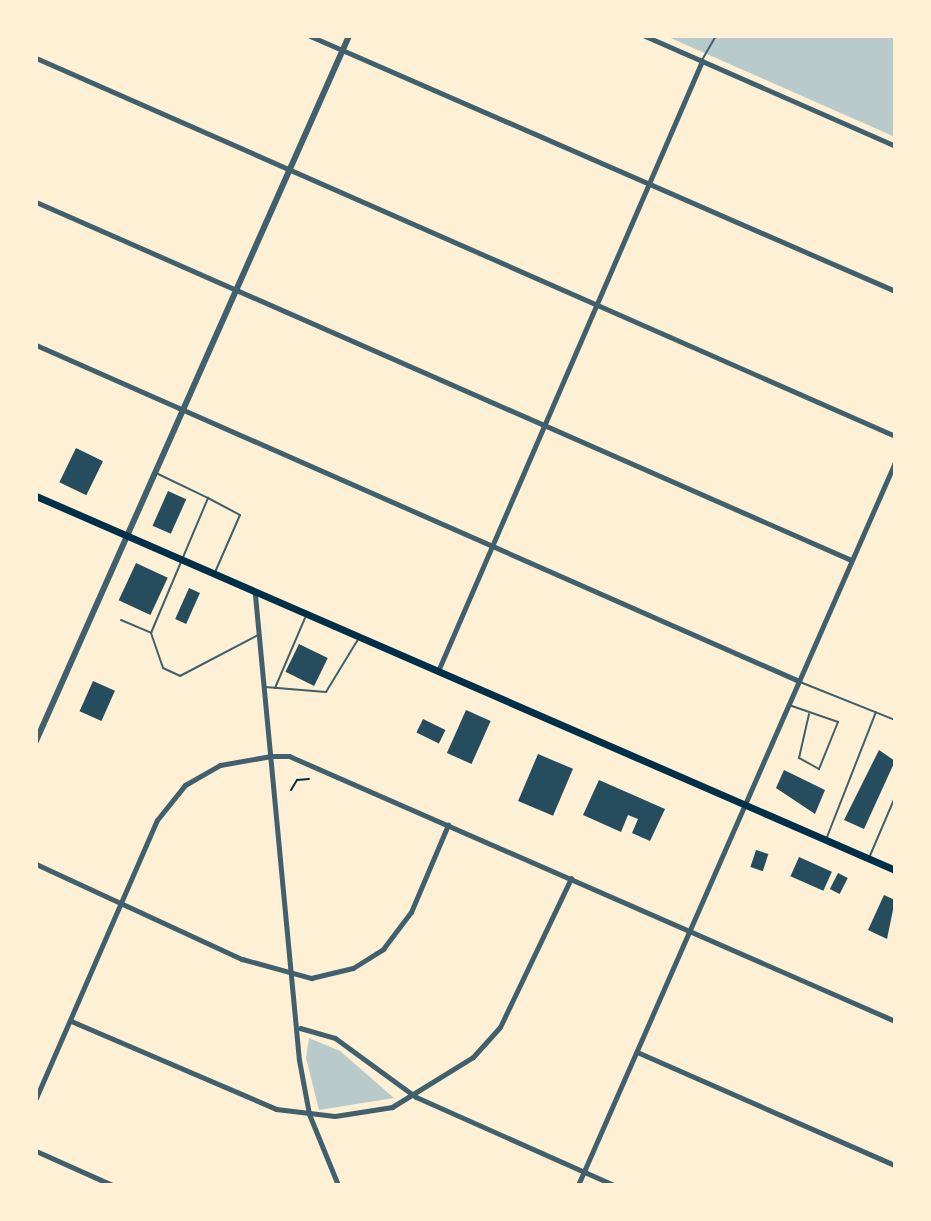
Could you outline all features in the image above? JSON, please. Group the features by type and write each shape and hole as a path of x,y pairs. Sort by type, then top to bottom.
{"main road":[{"path":"36,496 255,595 895,870"}],"street":[{"path":"310,36 895,291"},
{"path":"36,741 349,36"},
{"path":"645,36 895,146"},
{"path":"36,58 895,436"},
{"path":"438,672 702,61"},
{"path":"36,202 851,560"},
{"path":"36,345 799,681"},
{"path":"578,1185 895,462"},
{"path":"255,595 291,976 309,1114 338,1185"},
{"path":"36,1098 157,820 185,785 220,765 271,756 289,756 895,1021"},
{"path":"36,864 291,976 353,968 383,949 411,912 448,825"},
{"path":"71,1021 242,1098 309,1114 335,1116 416,1097 500,1027 571,878"},
{"path":"300,1028 335,1038 416,1097 614,1185"},
{"path":"637,1052 895,1165"},
{"path":"36,1151 112,1185"}],"lane":[{"path":"702,61 716,36"},
{"path":"154,473 240,515 213,576"},
{"path":"208,498 151,633 163,668 180,676 259,634"},
{"path":"275,688 306,617"},
{"path":"121,620 151,633"},
{"path":"264,687 326,692 358,639"},
{"path":"799,681 895,720"},
{"path":"788,705 838,722 819,769 799,758 809,714"},
{"path":"826,840 876,712"},
{"path":"869,859 895,797"}],"path":[{"path":"291,790 297,780 309,779"}],"shaded area":[{"path":"666,36 895,36 895,137"},
{"path":"309,1038 340,1051 394,1098 319,1110 306,1058"}],"building":[{"path":"76,448 103,461 86,495 59,482"},
{"path":"168,491 186,499 171,534 153,526"},
{"path":"136,563 168,578 150,615 119,600"},
{"path":"189,588 200,593 186,624 175,619"},
{"path":"299,644 328,658 314,686 285,672"},
{"path":"93,681 115,691 102,721 80,711"},
{"path":"466,710 491,721 472,764 447,753"},
{"path":"423,719 445,730 439,743 416,732"},
{"path":"879,750 895,761 864,829 844,820"},
{"path":"538,754 573,769 553,816 518,801"},
{"path":"784,770 825,790 815,814 776,788"},
{"path":"599,780 665,809 650,841 632,833 638,819 628,815 621,832 583,815"},
{"path":"756,850 768,854 763,871 750,867"},
{"path":"799,857 832,872 823,891 790,876"},
{"path":"838,873 848,878 840,894 830,889"},
{"path":"884,895 895,900 887,939 868,930"}]}
